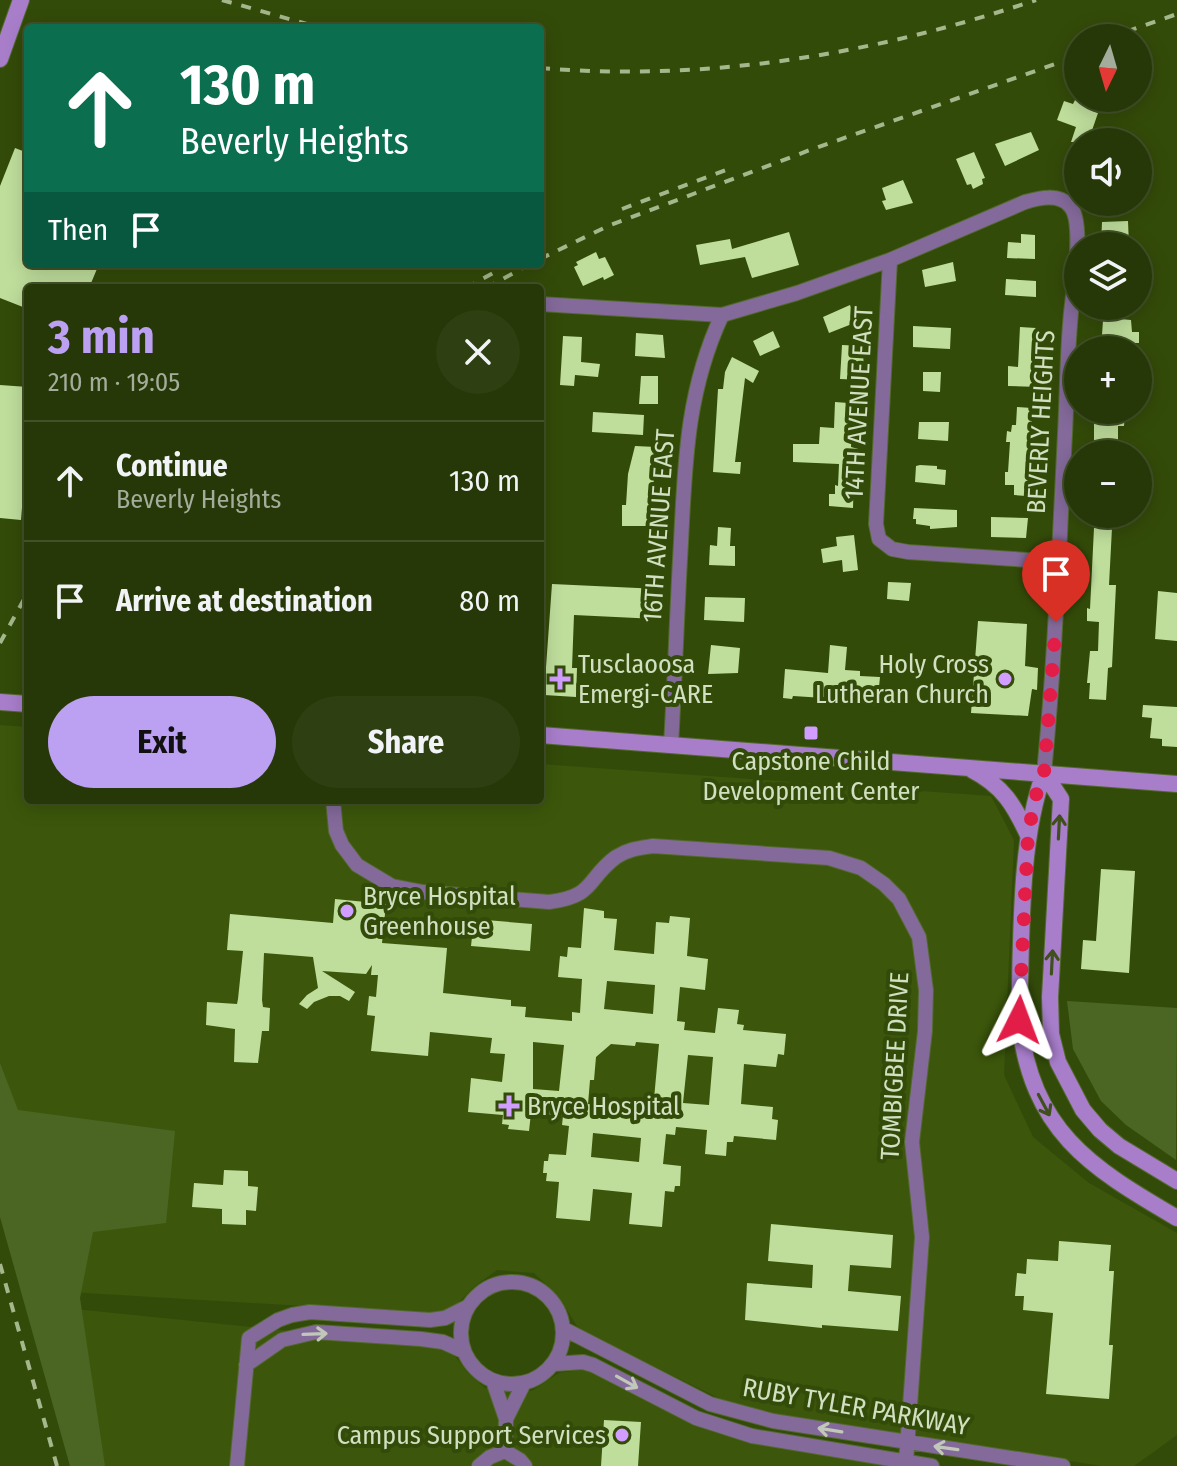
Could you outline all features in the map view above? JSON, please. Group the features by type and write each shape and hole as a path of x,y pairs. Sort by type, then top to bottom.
{"street":[{"path":"0,59 21,0"},
{"name":"BEVERLY HEIGHTS","path":"544,304 722,315 767,303 890,260 1040,197 1056,198 1070,205 1077,220 1076,251 1044,773"},
{"name":"14TH AVENUE EAST","path":"890,260 876,524 879,539 892,549 908,552 1058,562"},
{"name":"16TH AVENUE EAST","path":"671,745 687,439 697,380 709,342 722,315"},
{"path":"0,702 24,704"},
{"path":"544,735 1177,784"},
{"path":"967,768 988,779 1013,803 1028,835"},
{"path":"1044,773 1035,798 1028,835 1019,1020 1022,1046 1036,1090 1056,1125 1084,1157 1102,1173 1177,1218"},
{"path":"1044,773 1061,799 1050,997 1051,1034 1058,1062 1077,1100 1100,1130 1119,1146 1177,1181"},
{"name":"TOMBIGBEE DRIVE","path":"333,804 336,831 357,865 384,883 407,890 549,902 564,900 582,894 616,858 630,849 653,846 829,858 861,868 899,899 919,937 926,990 925,1031 912,1142 922,1237 906,1462"},
{"path":"498,1283 530,1284 553,1301 564,1329 560,1353 554,1364 541,1376 524,1383 493,1381 470,1364 460,1336 467,1307 476,1296 498,1283"},
{"path":"237,1466 249,1338 292,1315 310,1312 430,1320 445,1318 467,1307"},
{"name":"RUBY TYLER PARKWAY","path":"564,1329 710,1404 773,1421 1063,1466"},
{"path":"246,1365 282,1340 316,1332 421,1339 443,1342 463,1351"},
{"name":"RUBY TYLER PARKWAY","path":"554,1364 583,1362 593,1365 696,1418 752,1436 932,1466"},
{"path":"493,1381 506,1419 505,1451"},
{"path":"506,1419 524,1383"},
{"path":"479,1466 505,1451"},
{"path":"505,1451 525,1466"}],"shaded area":[{"name":"Bryce Hospital","path":"0,725 24,727 24,804 544,804 544,764 991,796 1014,840 1004,1075 1033,1137 1089,1183 1177,1233 1177,1435 1134,1466 1102,1466 774,1415 725,1401 593,1337 577,1326 559,1297 534,1273 497,1270 454,1307 437,1314 53,1291 0,1149"},
{"path":"1067,1001 1177,1008 1176,1160 1126,1125 1101,1101 1073,1049"},
{"path":"0,1063 18,1110 175,1131 166,1223 93,1232 80,1298 105,1466 70,1466 0,1217"},
{"path":"55,1307 437,1346 455,1356 485,1388 532,1391 559,1373 586,1369 734,1437 893,1466 92,1466"}],"building":[{"path":"1064,101 1064,112 1098,113 1093,128 1076,128 1057,120"},
{"path":"1031,132 1039,150 1005,166 995,144"},
{"path":"15,148 24,151 24,268 97,268 91,284 24,284 24,307 0,298 0,186"},
{"path":"974,152 985,178 982,179 983,184 973,189 971,184 967,185 956,159"},
{"path":"903,180 913,203 886,210 882,188"},
{"path":"1128,221 1128,232 1102,232 1102,222"},
{"path":"789,232 799,265 752,278 745,257 700,265 696,245 730,239 732,249"},
{"path":"1021,234 1035,235 1035,259 1007,258 1008,242 1021,243"},
{"path":"596,252 599,259 605,257 614,275 583,286 574,267 578,265 576,262"},
{"path":"953,262 956,281 925,287 922,270"},
{"path":"1006,279 1036,281 1036,297 1005,295"},
{"path":"850,305 857,322 829,333 823,317"},
{"path":"1103,320 1131,320 1132,332 1139,332 1139,336 1102,335"},
{"path":"913,326 951,328 950,349 913,347"},
{"path":"1020,327 1036,328 1034,368 1035,374 1039,374 1039,387 1008,386 1008,366 1018,367"},
{"path":"773,331 780,347 760,356 753,341"},
{"path":"636,333 663,335 665,358 635,356"},
{"path":"563,336 582,337 581,362 600,364 598,377 575,375 574,386 560,385"},
{"path":"842,345 863,346 864,380 840,379"},
{"path":"732,357 759,371 753,383 745,378 735,462 741,462 740,474 713,472 718,389 723,389 725,372"},
{"path":"923,372 941,372 940,392 923,391"},
{"path":"641,376 658,376 658,404 639,404"},
{"path":"0,385 24,387 24,495 21,520 0,518"},
{"path":"835,402 862,404 860,423 857,428 852,428 851,447 862,450 862,466 854,468 853,508 829,506 829,494 835,494 835,485 838,486 839,464 793,462 793,444 819,444 820,427 834,428"},
{"path":"1017,407 1032,408 1031,461 1026,496 1014,495 1014,485 1005,485 1010,442 1006,442 1007,431 1011,432 1012,425 1016,425"},
{"path":"593,412 644,415 643,435 592,432"},
{"path":"919,422 949,422 948,441 918,439"},
{"path":"1094,424 1124,424 1118,426 1118,440 1094,440"},
{"path":"635,446 656,447 652,507 655,507 655,525 622,526 622,505 626,505 628,474"},
{"path":"916,466 946,470 945,485 915,482"},
{"path":"914,508 957,510 957,527 930,529 930,526 916,524"},
{"path":"991,517 1028,518 1026,538 991,537"},
{"path":"718,527 731,528 730,546 735,546 735,566 709,565 710,545 717,546"},
{"path":"1094,528 1112,528 1109,585 1116,585 1112,667 1108,668 1106,700 1089,699 1090,651 1098,651 1099,622 1087,621 1087,608 1090,609"},
{"path":"854,535 858,570 843,572 842,560 823,563 821,549 837,546 836,537"},
{"path":"888,582 911,583 909,601 887,599"},
{"path":"552,584 659,589 657,619 574,615 572,668 577,668 576,697 544,695"},
{"path":"1158,591 1177,593 1177,641 1155,639"},
{"path":"705,597 745,598 744,622 704,620"},
{"name":"Holy Cross Lutheran Church","path":"978,621 1027,624 1025,666 1038,668 1037,690 1032,689 1028,716 971,713"},
{"path":"711,645 740,648 738,673 708,674"},
{"path":"830,645 847,647 845,670 860,671 860,676 880,677 877,706 837,699 837,703 823,702 824,698 783,698 785,669 828,673"},
{"path":"1143,705 1177,707 1177,747 1162,746 1162,739 1150,738 1152,718 1142,717"},
{"path":"1101,869 1135,871 1129,973 1081,969 1083,940 1096,941"},
{"path":"335,899 386,904 382,943 447,948 443,993 511,1000 511,1006 526,1007 525,1017 572,1021 572,1012 580,1013 582,979 558,977 560,956 567,957 568,947 581,948 584,908 604,911 604,918 617,919 614,950 654,954 656,922 669,923 670,916 690,918 687,956 708,959 705,990 680,987 677,1021 685,1022 684,1030 715,1033 718,1008 739,1010 737,1024 744,1025 743,1030 786,1034 784,1055 778,1054 776,1067 744,1064 741,1104 773,1107 772,1119 778,1120 776,1140 734,1136 733,1142 727,1142 726,1156 705,1154 707,1130 676,1127 675,1135 666,1134 663,1164 681,1166 680,1186 675,1186 674,1192 665,1191 662,1227 629,1224 632,1193 593,1189 590,1221 556,1218 559,1182 546,1181 547,1173 543,1173 544,1161 548,1161 549,1154 566,1155 569,1126 562,1125 563,1116 531,1113 529,1131 508,1129 509,1125 502,1124 503,1115 468,1112 471,1078 502,1082 505,1054 490,1053 492,1038 430,1032 428,1056 371,1051 375,1016 367,1015 369,996 376,997 378,975 371,975 372,965 366,974 322,971 355,992 349,1001 340,996 329,996 314,1002 307,1009 299,1004 318,988 313,957 264,953 262,1000 263,1007 270,1008 269,1031 262,1031 258,1063 234,1062 235,1029 206,1025 207,1002 237,1004 243,951 227,950 230,914 333,923","holes":["607,981 655,985 653,1014 604,1009","533,1042 564,1045 559,1091 533,1089","636,1042 659,1044 653,1110 588,1104 596,1057 611,1044 635,1046","688,1055 713,1057 709,1105 683,1103","593,1133 641,1138 639,1162 591,1157"]},
{"path":"474,919 532,924 530,951 471,946"},
{"path":"224,1170 248,1171 248,1186 258,1187 256,1211 246,1210 246,1225 222,1224 222,1209 192,1207 194,1183 223,1185"},
{"path":"771,1224 893,1235 891,1268 850,1265 848,1291 901,1296 898,1331 822,1325 822,1328 745,1320 747,1283 812,1288 813,1265 768,1261"},
{"path":"1059,1241 1111,1245 1109,1271 1114,1271 1109,1399 1046,1394 1053,1313 1023,1310 1024,1296 1015,1296 1017,1273 1026,1274 1027,1259 1058,1261"},
{"name":"Campus Support Services","path":"604,1420 641,1422 638,1466 601,1466"}],"railway":[{"path":"222,0 307,24"},
{"path":"544,68 667,71 791,60 914,35 1036,0"},
{"path":"1148,24 1177,14"},
{"path":"544,257 608,226 810,150 1064,61"},
{"path":"622,209 734,167"},
{"path":"493,284 523,268"},
{"path":"473,284 495,272"},
{"path":"0,643 24,599"},
{"path":"0,1264 57,1466"}],"place":[{"name":"Tusclaoosa Emergi-CARE","path":"560,679"},
{"name":"Holy Cross Lutheran Church","path":"1005,679"},
{"name":"Capstone Child Development Center","path":"811,733"},
{"name":"Bryce Hospital Greenhouse","path":"347,911"},
{"name":"Bryce Hospital","path":"509,1106"},
{"name":"Campus Support Services","path":"622,1435"}],"route":[{"path":"1019,1020 1028,835 1035,798 1044,773 1056,622"}]}
